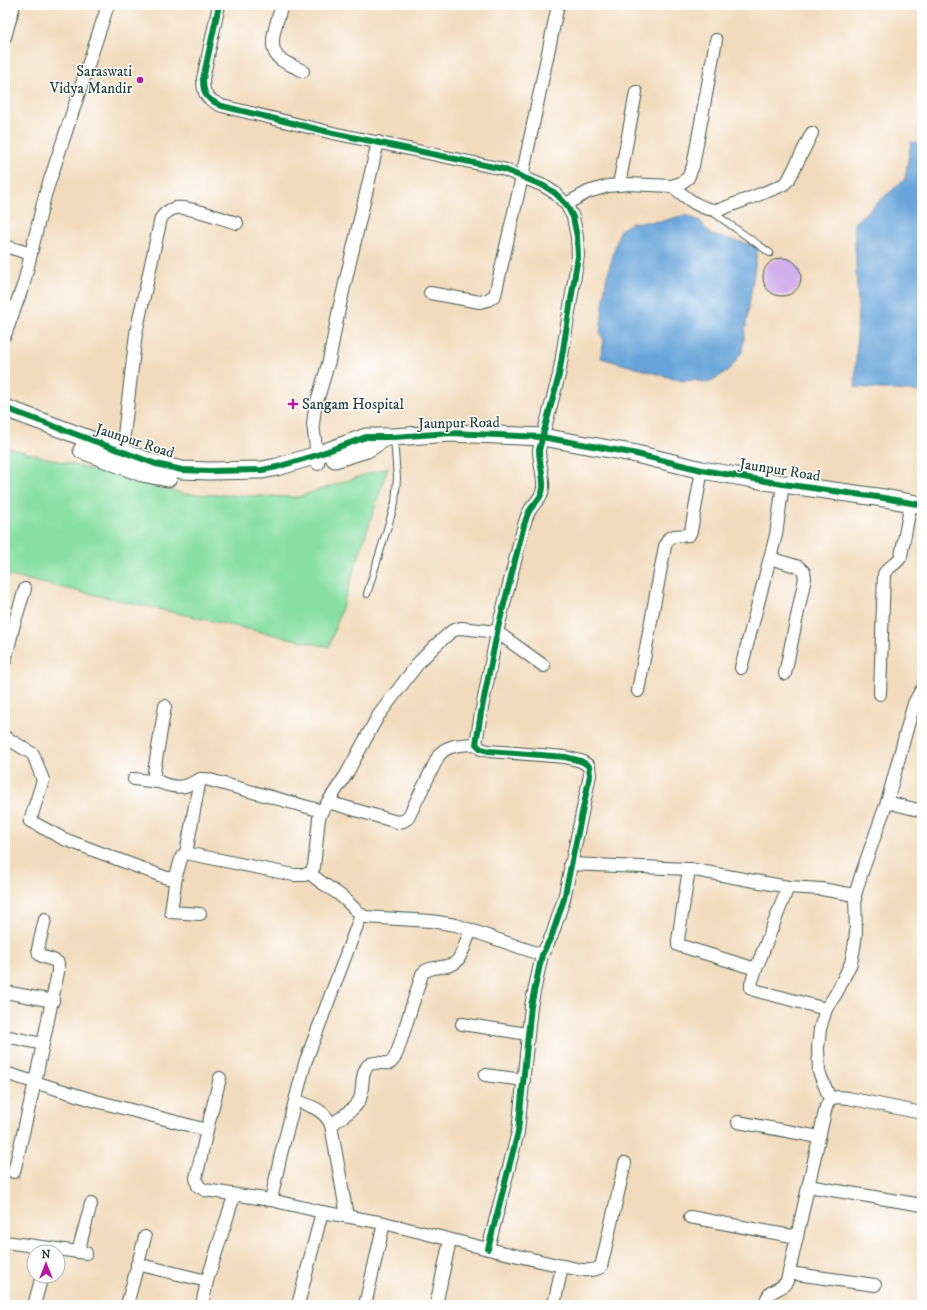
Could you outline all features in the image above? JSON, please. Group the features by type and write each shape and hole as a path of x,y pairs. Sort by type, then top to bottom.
{"street":[{"path":"5,37 14,5"},
{"path":"5,335 24,283 45,195 108,5"},
{"path":"219,5 202,79 203,90 210,100 222,106 503,169 544,186 555,193 566,204 573,217 577,237 578,256 559,375 542,437 539,460 543,479 543,489 540,498 530,511 524,525 497,632 476,744"},
{"path":"282,5 272,42 273,50 279,58 303,71"},
{"path":"430,293 480,302 488,300 495,295 522,177 558,5"},
{"path":"566,204 588,192 608,186 628,184 672,186 681,183 688,178 693,166 716,40"},
{"path":"619,185 636,92"},
{"path":"672,186 700,207 710,210 719,210 784,184 789,179 812,133"},
{"path":"318,460 313,424 315,408 329,360 339,309 378,142"},
{"path":"122,452 136,332 161,218 166,212 176,208 182,208 237,223"},
{"path":"5,246 31,254"},
{"name":"Jaunpur Road","path":"5,408 156,464 182,470 262,470 318,460"},
{"path":"5,418 135,471 176,480 207,482 269,479 283,476 318,460 367,449 390,437"},
{"name":"Jaunpur Road","path":"390,437 450,434 542,437 632,453 702,470 916,504"},
{"path":"638,691 665,546 669,538 674,536 689,535 691,531 702,470"},
{"path":"741,668 779,520 783,484"},
{"path":"880,694 884,574 888,568 900,560 902,556 916,504"},
{"path":"770,558 799,566 804,572 805,578 785,674"},
{"path":"5,661 10,623 25,589"},
{"path":"186,853 294,875 304,875 310,873 314,867 319,818 325,806 346,775 378,716 420,660 452,631 461,628 497,632 544,666"},
{"path":"830,1099 819,1072 818,1048 820,1029 826,1009 837,992 847,970 854,948 856,933 854,895 887,802 914,703 922,689"},
{"path":"158,782 154,778 154,772 165,706"},
{"path":"5,737 33,754 43,780 30,821 64,839 160,876 172,878 176,876"},
{"path":"134,779 182,787 200,779 206,779 397,822 408,818 439,755 443,750 448,747 476,744"},
{"path":"476,744 481,749 489,751 566,757 580,761 589,766 590,775 561,910 552,935 542,955 531,1006 518,1132 488,1249"},
{"path":"200,779 186,853 182,856 176,876 171,912 200,914"},
{"path":"887,802 922,811"},
{"path":"570,864 689,869 788,887 821,889 854,895"},
{"path":"689,869 678,945 756,969"},
{"path":"310,873 318,881 339,894 361,914 371,918 438,922 456,925 542,955"},
{"path":"788,887 756,969 751,988 826,1009"},
{"path":"270,1200 305,1063 361,914"},
{"path":"14,1172 53,1001 58,963 42,957 39,954 38,949 45,919"},
{"path":"332,1125 359,1101 362,1093 364,1072 367,1066 373,1063 390,1063 394,1059 422,974 426,970 456,962 460,958 470,930"},
{"path":"5,992 53,1001"},
{"path":"462,1024 528,1034"},
{"path":"5,1036 43,1044"},
{"path":"5,1073 96,1101 207,1130"},
{"path":"485,1075 524,1080"},
{"path":"220,1078 196,1178 198,1186 205,1190 234,1196 270,1200 322,1212 384,1223 562,1266 594,1271 601,1267 625,1163"},
{"path":"766,1305 768,1295 773,1290 784,1286 789,1273 826,1107 830,1099 837,1097 848,1098 922,1113"},
{"path":"295,1100 321,1112 328,1117 332,1125 347,1216"},
{"path":"738,1122 819,1137"},
{"path":"808,1186 922,1205"},
{"path":"202,1305 207,1281 234,1196"},
{"path":"66,1252 82,1253 91,1204"},
{"path":"298,1305 322,1212"},
{"path":"690,1217 797,1237"},
{"path":"365,1305 384,1223"},
{"path":"128,1305 137,1264 145,1238"},
{"path":"436,1305 450,1240"},
{"path":"5,1242 26,1246"},
{"path":"137,1264 207,1281"},
{"path":"554,1305 562,1266"},
{"path":"789,1273 875,1285"},
{"path":"34,1305 40,1284"}],"lane":[{"path":"710,210 770,253"},
{"path":"367,594 395,503 397,478 390,437"}],"green space":[{"path":"5,447 185,494 298,497 388,467 329,647 5,575"}],"water":[{"path":"911,142 922,143 922,392 855,387 858,309 854,223 905,179"},
{"path":"685,215 700,221 711,235 758,246 742,352 729,370 709,383 692,380 682,381 601,358 604,340 600,333 606,280 620,230 632,223 662,221"}],"building":[{"path":"778,258 786,258 796,263 800,270 800,284 796,291 786,296 778,296 768,291 766,288 763,281 763,273 768,263 771,261"}],"cycle path":[{"path":"219,5 203,79 205,93 209,99 222,106 333,133 503,169 544,186 555,193 566,204 573,217 577,237 578,256 559,375 539,450 543,488 540,497 527,515 524,525 498,628 476,744 481,749 489,751 565,757 581,761 589,766 590,775 564,899 552,935 542,955 531,1006 518,1132 488,1249"},
{"path":"5,408 156,464 182,470 262,470 317,455 366,437 394,437 450,433 542,437 632,453 702,470 922,505"}],"place":[{"name":"Saraswati Vidya Mandir","path":"140,80"},
{"name":"Sangam Hospital","path":"293,404"}]}
